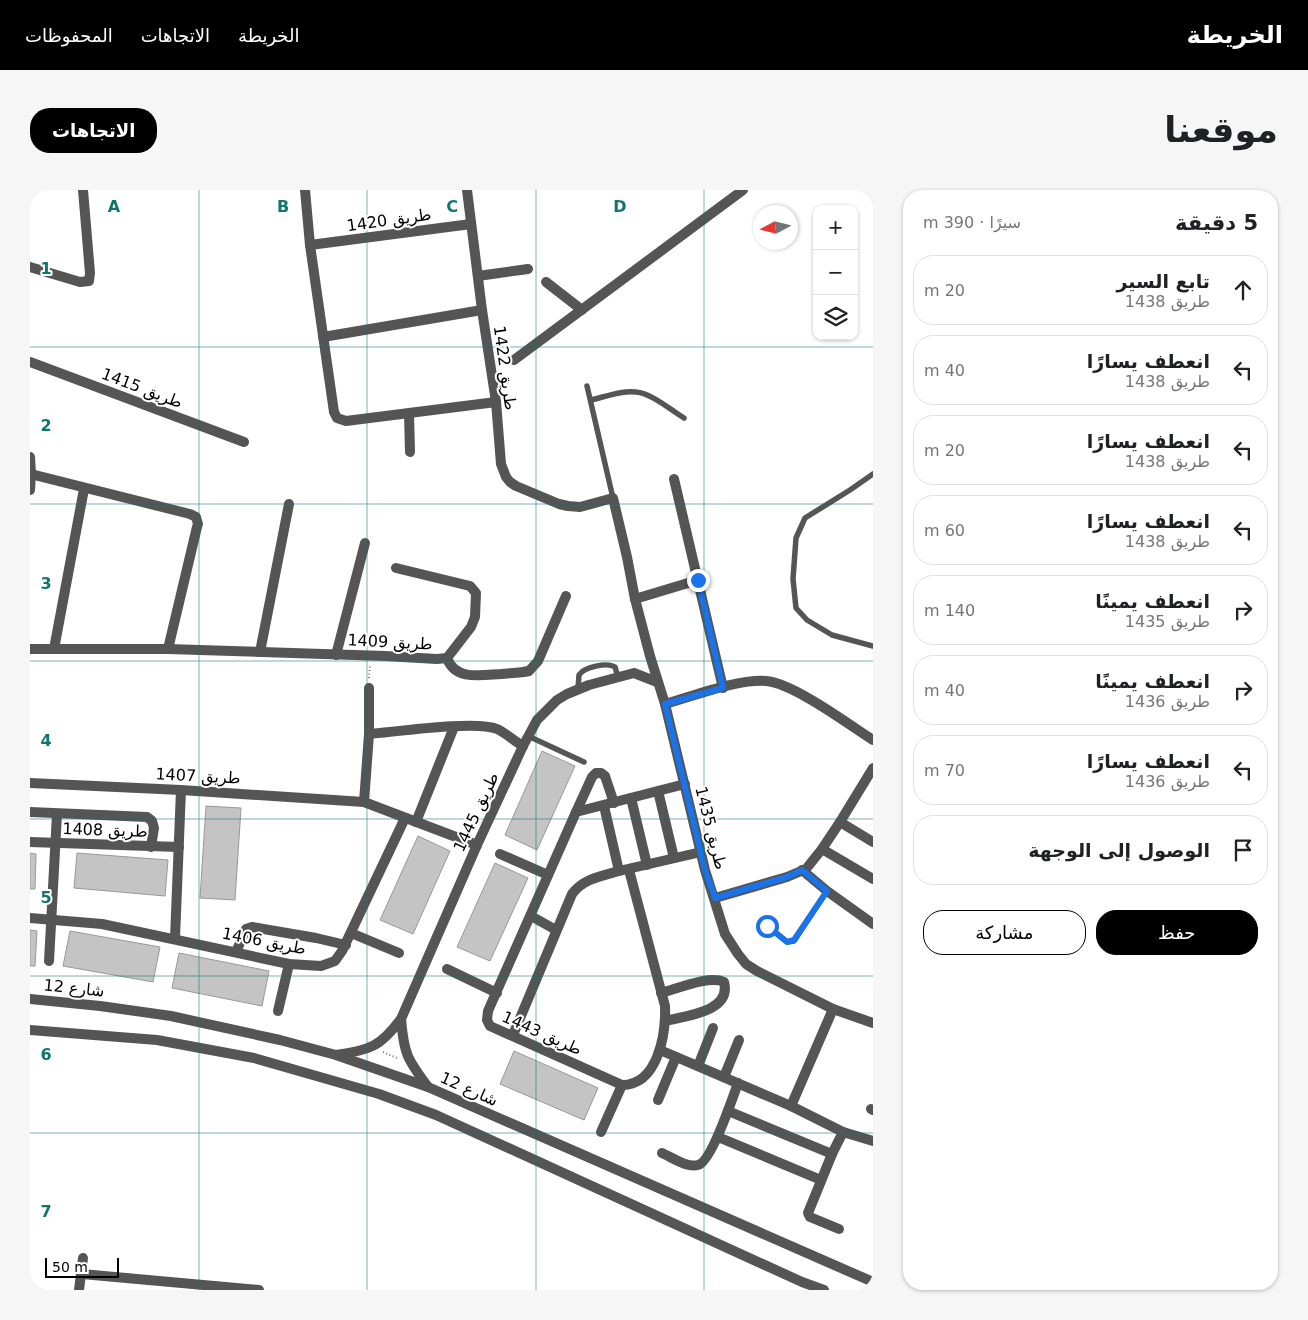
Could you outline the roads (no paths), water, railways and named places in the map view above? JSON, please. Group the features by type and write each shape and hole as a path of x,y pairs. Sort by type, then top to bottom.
{"street":[{"path":"30,267 80,282 89,281 90,273 83,190"},
{"path":"304,190 323,337 334,412 337,418 343,421 496,402"},
{"name":"طريق 1422","path":"470,190 482,310 496,402 501,464 510,482 559,504 580,507 613,498"},
{"path":"514,360 743,190"},
{"name":"طريق 1420","path":"310,245 472,224"},
{"path":"478,276 528,269"},
{"path":"546,282 582,310"},
{"path":"323,337 482,310"},
{"name":"طريق 1415","path":"30,362 244,442"},
{"path":"410,413 410,452"},
{"path":"30,456 30,490"},
{"path":"31,474 190,514 196,518 197,527 168,649"},
{"path":"674,479 723,688"},
{"path":"54,649 84,488"},
{"name":"طريق 1435","path":"613,498 635,599 665,704 701,852 725,934 746,964 833,1009 873,1023"},
{"path":"260,652 289,504"},
{"path":"336,655 366,543"},
{"name":"طريق 1409","path":"30,649 168,649 417,657 437,660 447,658 471,627 477,607 476,593 470,586 396,568"},
{"path":"635,599 698,580"},
{"path":"447,658 456,670 469,675 529,670 533,668 538,661 566,596"},
{"path":"634,674 650,656"},
{"name":"طريق 1445","path":"336,1055 371,1048 388,1036 401,1019 477,845 537,720 557,700 578,690 618,677 634,674 658,682"},
{"path":"665,704 744,682 767,681 792,689 873,740"},
{"path":"364,802 369,734 369,688"},
{"path":"369,734 481,726 497,729 523,746"},
{"path":"416,822 454,727"},
{"path":"715,898 787,877 806,868 822,849 873,768"},
{"name":"طريق 1443","path":"609,804 605,776 601,773 596,773 592,777 548,875 488,1011 487,1020 490,1026 622,1085"},
{"name":"طريق 1407","path":"30,783 181,790 364,802 477,845"},
{"path":"576,812 685,784"},
{"path":"175,938 181,790"},
{"path":"658,791 674,858"},
{"path":"631,798 647,865"},
{"path":"601,1132 622,1085 632,1085 639,1082 647,1074 660,1050 665,1020 661,993 624,870 609,804"},
{"path":"30,812 147,817 152,821 154,828 151,847"},
{"path":"49,961 57,814"},
{"name":"طريق 1406","path":"30,918 102,924 175,938 289,964 321,966 335,960 346,945 405,818"},
{"path":"840,822 873,842"},
{"name":"طريق 1408","path":"30,842 179,847"},
{"path":"822,849 873,879"},
{"path":"513,1035 556,930 577,886 588,880 624,870 701,852"},
{"path":"500,854 548,875"},
{"path":"802,870 827,891 873,924"},
{"path":"531,916 556,930"},
{"path":"236,952 246,929 252,927 346,945"},
{"path":"350,933 399,953"},
{"path":"278,1010 289,964"},
{"path":"446,969 497,993"},
{"path":"661,993 706,981 719,980 724,982 725,987 725,992 719,1001 708,1011 665,1020"},
{"name":"شارع 12","path":"32,1000 100,1006 180,1018 280,1040 336,1055 428,1087 873,1282"},
{"path":"791,1106 833,1009"},
{"path":"401,1019 404,1044 410,1063 428,1087"},
{"path":"698,1066 713,1028"},
{"path":"30,1030 157,1040 254,1058 379,1094 436,1115 817,1290"},
{"path":"724,1077 739,1040"},
{"path":"660,1050 791,1106 843,1132 873,1141"},
{"path":"658,1100 676,1056"},
{"path":"662,1153 688,1166 698,1166 703,1163 718,1136 738,1083"},
{"path":"728,1111 832,1154"},
{"path":"839,1229 810,1217 808,1213 843,1132"},
{"path":"718,1136 822,1180"},
{"path":"80,1290 84,1258"},
{"path":"82,1274 227,1289 259,1290"},
{"path":"802,1282 824,1290"}],"lane":[{"path":"587,386 613,498"},
{"path":"590,400 628,392 637,392 646,395 684,418"},
{"path":"873,474 805,518 796,538 793,579 796,608 807,620 832,635 873,646"},
{"path":"578,690 579,675 584,670 610,664 615,667 618,677"},
{"path":"528,736 584,762"},
{"path":"767,926 787,942 794,940 827,891"}]}
